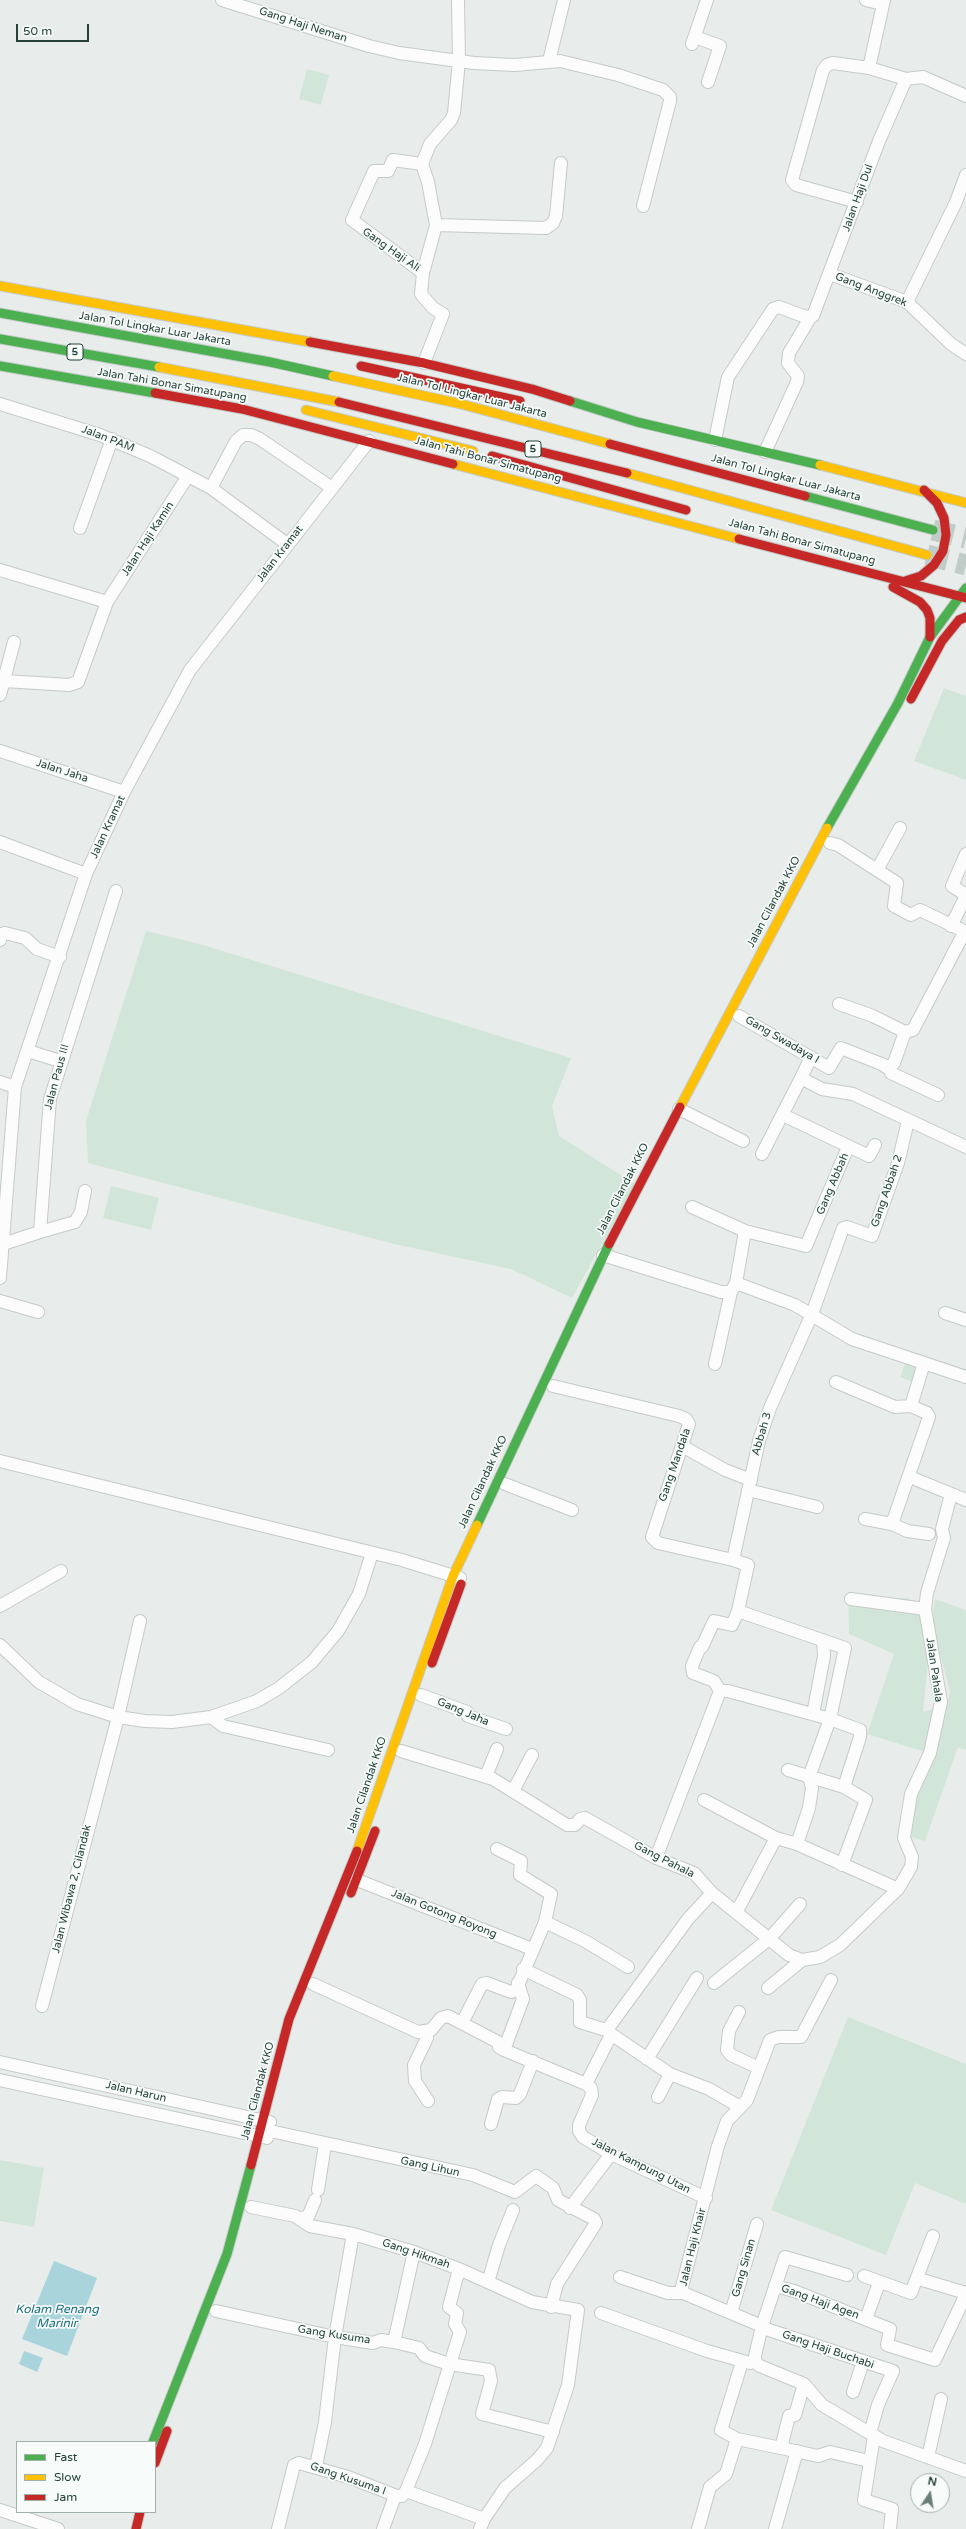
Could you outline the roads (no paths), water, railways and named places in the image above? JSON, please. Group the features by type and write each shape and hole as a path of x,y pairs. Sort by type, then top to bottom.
{"main road":[{"path":"0,286 424,363 532,389 660,428 924,490 966,503"},
{"name":"Jalan Tol Lingkar Luar Jakarta","path":"0,313 277,364 461,404 933,530"},
{"path":"52,323 84,322 174,334"},
{"name":"5","path":"0,339 237,381 382,411 654,480 927,554"},
{"path":"16,342 45,355 186,382"},
{"path":"350,363 533,404"},
{"name":"Jalan Tahi Bonar Simatupang","path":"0,366 242,409 863,571 964,594"},
{"path":"299,409 473,451"},
{"path":"579,414 635,425 660,428"},
{"path":"492,456 682,508 691,512 712,531"},
{"path":"905,581 921,576 934,565 943,551 946,535 944,518 937,503 924,490"},
{"path":"863,571 920,602 930,618 930,637"},
{"name":"Jalan Cilandak KKO","path":"754,988 826,839 838,808 890,717 930,637 964,594"},
{"path":"897,724 942,641 959,620 966,617"},
{"name":"Jalan Cilandak KKO","path":"826,839 846,813 858,794"},
{"path":"838,808 846,813"},
{"name":"Jalan Cilandak KKO","path":"384,1803 421,1695 458,1577 553,1386 608,1263 683,1111 817,857"},
{"name":"Jalan Cilandak KKO","path":"628,1228 683,1111 741,1012"},
{"name":"Jalan Cilandak KKO","path":"264,2153 266,2130 289,2018 362,1838 458,1577 562,1343 608,1263 619,1247"},
{"path":"562,1343 571,1347"},
{"name":"Jalan Cilandak KKO","path":"348,1901 380,1818"},
{"name":"Jalan Cilandak KKO","path":"153,2441 227,2254 300,2015 339,1922"},
{"path":"156,2460 192,2366 216,2311 250,2210"},
{"path":"136,2529 140,2513"}],"street":[{"name":"Gang Haji Neman","path":"222,0 385,50 460,61 515,64 548,61 618,75 663,90 668,93 670,101 643,206"},
{"path":"424,363 442,314 433,308 421,294 424,273 436,225 428,182 422,164 430,144 451,120 454,113 460,61 458,0"},
{"path":"548,61 564,0"},
{"path":"707,0 693,41 720,46 708,82"},
{"path":"866,0 883,2 869,68"},
{"path":"857,202 796,185 792,180 823,70 827,65 833,63 869,68 906,79 924,77 966,96"},
{"name":"Jalan Haji Dul","path":"765,452 797,382 798,376 788,363 789,353 810,318 830,274 906,79"},
{"name":"Gang Haji Ali","path":"422,164 393,160 388,171 374,171 352,220 424,273"},
{"path":"436,225 546,228 553,223 556,216 561,163"},
{"path":"908,302 956,202 966,175"},
{"name":"Gang Anggrek","path":"830,274 908,302 951,344 966,354"},
{"path":"715,440 728,377 773,309 786,309 810,318"},
{"name":"Jalan PAM","path":"0,404 112,439 188,476 211,488 287,544"},
{"path":"211,488 236,441 243,435 250,435 260,439 332,488"},
{"path":"80,528 112,439"},
{"name":"Jalan Kramat","path":"0,1278 3,1244 6,1125 15,1087 60,957 86,874 124,792 167,709 197,659 369,441"},
{"name":"Jalan Haji Kamin","path":"4,681 75,685 81,676 107,602 188,476"},
{"path":"0,570 107,602"},
{"path":"0,695 14,642"},
{"name":"Jalan Jaha","path":"0,751 124,792"},
{"path":"876,870 900,828"},
{"path":"826,839 897,883 894,906 911,915 920,910 965,932 913,1030 905,1032 873,1016 839,1004"},
{"path":"0,842 86,874"},
{"path":"951,926 966,895 952,886 966,854"},
{"name":"Jalan Paus III","path":"40,1232 47,1119 60,1060 116,891"},
{"path":"0,940 2,934 6,933 19,936 25,938 37,949 60,957"},
{"name":"Gang Swadaya I","path":"741,1012 830,1068 841,1048 883,1065"},
{"path":"883,1065 889,1066 894,1063 905,1032"},
{"path":"28,1051 60,1060"},
{"path":"762,1154 802,1078 811,1057"},
{"path":"883,1065 890,1070 891,1073 938,1095"},
{"path":"802,1078 822,1089 853,1094 966,1148"},
{"path":"0,1082 15,1087"},
{"path":"683,1111 743,1141"},
{"name":"Gang Abbah","path":"692,1207 745,1231 799,1246 806,1246 848,1147 783,1115"},
{"name":"Gang Abbah 2","path":"812,1314 843,1228 847,1227 872,1236 898,1163 908,1121"},
{"path":"848,1147 869,1156 875,1144"},
{"path":"3,1244 75,1222 81,1212 85,1191"},
{"path":"715,1364 734,1288 745,1231"},
{"path":"608,1263 721,1292 734,1288 795,1305 852,1339 924,1363 965,1374"},
{"path":"0,1301 38,1312"},
{"path":"945,1313 966,1320"},
{"name":"Abbah 3","path":"734,1560 759,1441 770,1408 812,1314"},
{"path":"911,1406 924,1363"},
{"path":"836,1382 894,1407 911,1406 927,1413 929,1416 910,1477 892,1524"},
{"name":"Gang Mandala","path":"553,1386 606,1397 686,1419 689,1424 652,1537 658,1543 734,1560"},
{"path":"682,1446 749,1485 817,1507"},
{"path":"0,1461 372,1553 458,1577"},
{"path":"910,1477 966,1500"},
{"path":"504,1484 572,1510"},
{"name":"Jalan Pahala","path":"898,1889 911,1867 912,1857 904,1838 911,1794 930,1753 941,1702 925,1609 927,1594 944,1538 942,1529 951,1494"},
{"path":"865,1519 892,1524 907,1530 929,1534"},
{"path":"0,1645 39,1682 76,1704 118,1717 172,1722 211,1717 257,1701 279,1688 312,1662 338,1631 359,1594 372,1553"},
{"path":"720,1691 714,1681 694,1674 692,1666 714,1621 732,1625 738,1611 748,1565 734,1560"},
{"path":"0,1606 61,1571"},
{"path":"851,1600 925,1609"},
{"path":"738,1611 845,1648 830,1719 809,1777 812,1788 809,1808 797,1844"},
{"name":"Jalan Wibawa 2, Cilandak","path":"42,2006 102,1773 118,1717 140,1621"},
{"path":"813,1714 824,1656 823,1640"},
{"path":"720,1691 728,1691 813,1714 830,1719 861,1732 844,1787"},
{"path":"656,1858 720,1691"},
{"name":"Gang Jaha","path":"421,1695 467,1712 468,1716 506,1729"},
{"path":"211,1717 223,1726 328,1750"},
{"path":"486,1776 497,1749"},
{"name":"Gang Pahala","path":"401,1751 486,1776 567,1825 575,1825 580,1819 585,1818 656,1858 694,1874 712,1893 737,1911 789,1955 802,1960"},
{"path":"513,1791 532,1755"},
{"path":"788,1770 844,1787 866,1800 842,1865"},
{"path":"704,1800 776,1838 797,1844 898,1889 840,1945 820,1957 802,1960 768,1988"},
{"path":"737,1911 776,1838"},
{"path":"462,2023 482,1984 487,1983 511,1992 516,1990 523,1969 545,1922 551,1894 520,1875 521,1861 497,1850"},
{"name":"Jalan Gotong Royong","path":"357,1880 532,1949"},
{"path":"426,2033 441,2018 448,2016 498,2042 499,2047 504,2050 586,2084 610,2032 609,2026 688,1920 712,1893"},
{"path":"714,1983 770,1938 800,1904"},
{"path":"545,1922 585,1941 628,1967"},
{"path":"523,1969 577,1995 580,2000 580,2022 610,2032 670,2074 709,2089 740,2107"},
{"path":"647,2058 697,1978"},
{"name":"Jalan Haji Khair","path":"762,2327 683,2293 682,2287 727,2121 747,2100 770,2040 778,2037 800,2037 804,2033 831,1980"},
{"path":"504,2050 523,1999 518,1983"},
{"path":"313,1984 418,2032 426,2033"},
{"path":"739,2012 729,2031 727,2050 731,2055 759,2068"},
{"path":"426,2033 427,2038 414,2065 415,2081 428,2101"},
{"path":"491,2124 498,2099 502,2096 516,2098 520,2094 533,2061"},
{"name":"Jalan Harun","path":"0,2062 266,2130"},
{"path":"658,2097 670,2074"},
{"name":"Jalan Harun","path":"0,2080 266,2130"},
{"name":"Jalan Kampung Utan","path":"586,2084 591,2088 592,2095 579,2131 583,2137 611,2154 706,2198"},
{"name":"Gang Lihun","path":"266,2130 473,2175 515,2192 536,2176 553,2188 558,2200 570,2208"},
{"path":"298,2218 308,2217 316,2195 325,2144"},
{"path":"551,2307 558,2284 596,2223 594,2219 570,2208 611,2154"},
{"name":"Gang Hikmah","path":"250,2210 298,2218 310,2226 353,2234 414,2252 459,2269 532,2302 551,2307 578,2310 571,2370 553,2432"},
{"path":"488,2282 499,2245 513,2210"},
{"name":"Gang Sinan","path":"731,2313 757,2224"},
{"path":"316,2466 325,2422 335,2337 353,2234"},
{"path":"864,2276 911,2293 919,2279 933,2236"},
{"path":"394,2342 414,2252"},
{"name":"Gang Haji Agen","path":"762,2327 785,2257 847,2275"},
{"path":"383,2529 425,2444 460,2332 455,2324 457,2313 449,2307 459,2269"},
{"path":"620,2277 668,2293 683,2293"},
{"path":"919,2279 966,2294"},
{"path":"866,2319 880,2282"},
{"name":"Gang Haji Agen","path":"775,2286 794,2291 890,2329 887,2345 935,2360 966,2294"},
{"name":"Gang Kusuma","path":"216,2311 335,2337 373,2343 381,2340 394,2342 419,2348 425,2356 449,2364 489,2370 491,2381 482,2414 553,2432"},
{"path":"601,2313 742,2362 755,2362 804,2384 822,2405 872,2434 966,2471"},
{"path":"755,2362 762,2327"},
{"name":"Gang Haji Buchabi","path":"762,2327 893,2371 878,2405 872,2434"},
{"path":"742,2362 722,2430 737,2439 818,2456 830,2452 869,2461"},
{"path":"853,2392 863,2362"},
{"path":"781,2448 789,2416 795,2415 804,2384"},
{"path":"928,2457 941,2399"},
{"path":"482,2524 505,2488 537,2460 547,2448 553,2432"},
{"path":"872,2434 864,2500 892,2509 890,2529"},
{"path":"698,2529 711,2484 726,2474 737,2439"},
{"path":"775,2529 797,2451"},
{"name":"Gang Kusuma I","path":"278,2529 294,2465 299,2463 316,2466 401,2494 482,2524"},
{"path":"0,2510 58,2529"}],"water":[{"name":"Kolam Renang Marinir","path":"54,2261 97,2278 67,2356 22,2339"},
{"path":"24,2351 43,2358 37,2372 19,2364"}],"tunnel":[{"path":"933,530 966,538"},
{"path":"927,555 966,565"}]}
